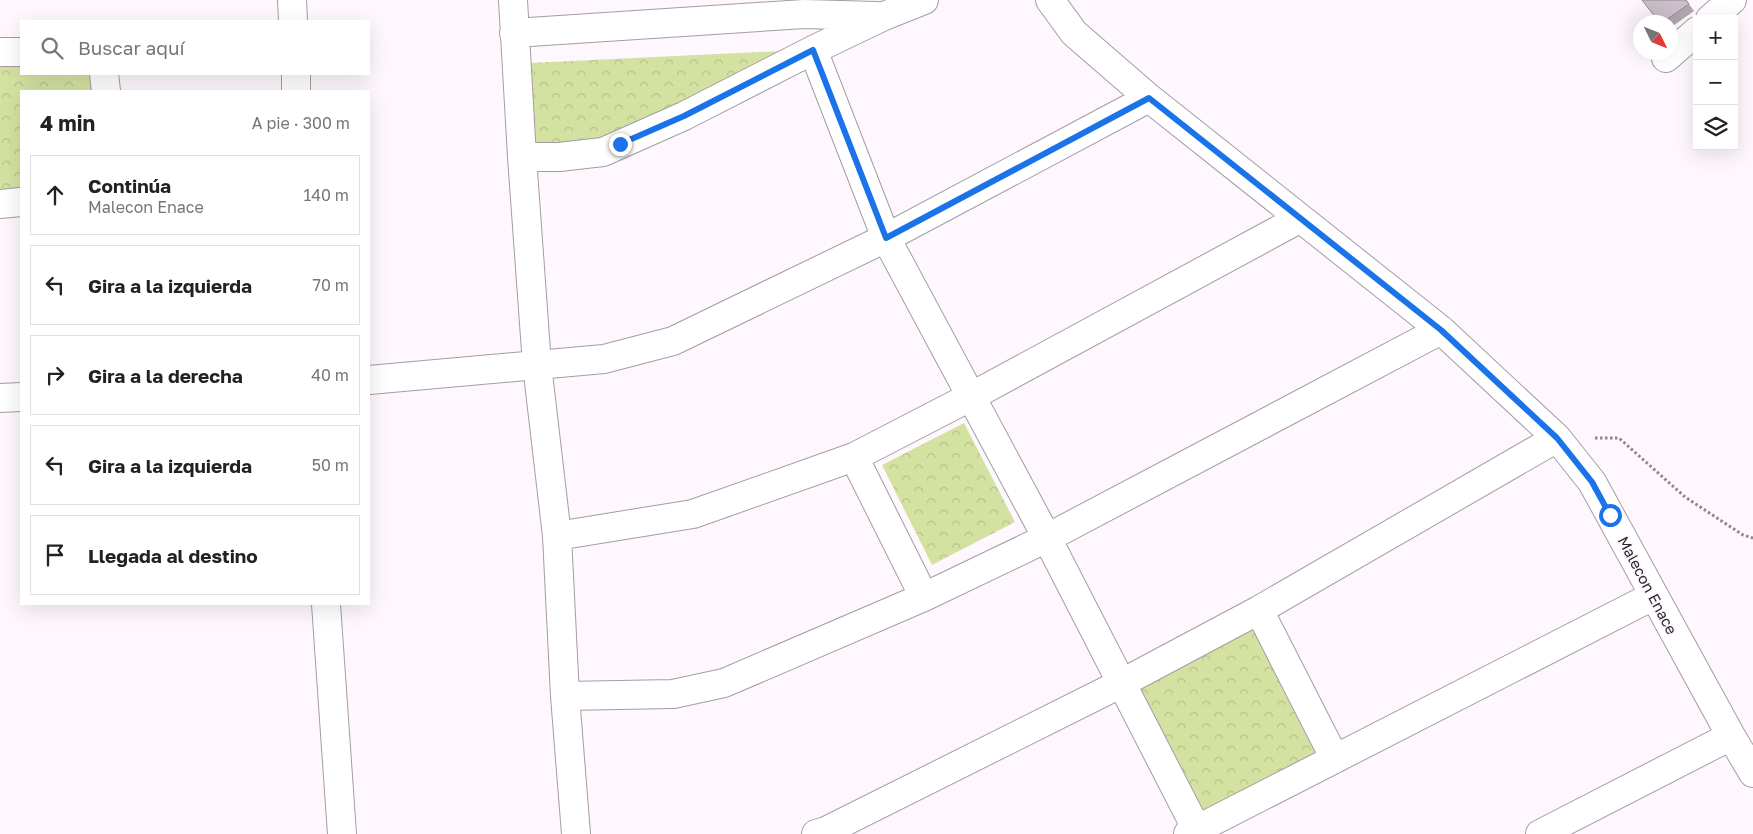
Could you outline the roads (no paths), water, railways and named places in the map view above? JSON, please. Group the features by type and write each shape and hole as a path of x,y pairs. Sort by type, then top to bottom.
{"street":[{"path":"292,0 293,20"},
{"path":"513,0 537,365 557,536 565,696 576,834"},
{"path":"522,157 559,157 602,152 684,116 884,16 924,0"},
{"name":"Malecon Enace","path":"1050,0 1074,32 1149,98 1441,330 1557,438 1592,482 1653,596 1753,773"},
{"path":"1715,15 1732,0"},
{"path":"514,33 804,14 884,16"},
{"path":"1678,48 1693,34"},
{"path":"813,50 886,238 1047,538 1195,833 1653,596"},
{"path":"0,52 20,52"},
{"path":"104,75 106,90"},
{"path":"296,75 296,90"},
{"path":"370,380 604,359 673,341 886,238 1149,98"},
{"path":"0,204 20,202"},
{"path":"557,536 693,514 854,457 972,396 1299,219"},
{"path":"565,696 673,694 724,683 924,597 1047,538 1441,330"},
{"path":"0,398 20,397"},
{"path":"823,833 1120,684 1259,610 1557,438"},
{"path":"854,457 924,597"},
{"path":"326,605 342,834"},
{"path":"1259,610 1335,759"},
{"path":"1540,834 1731,736"}]}
